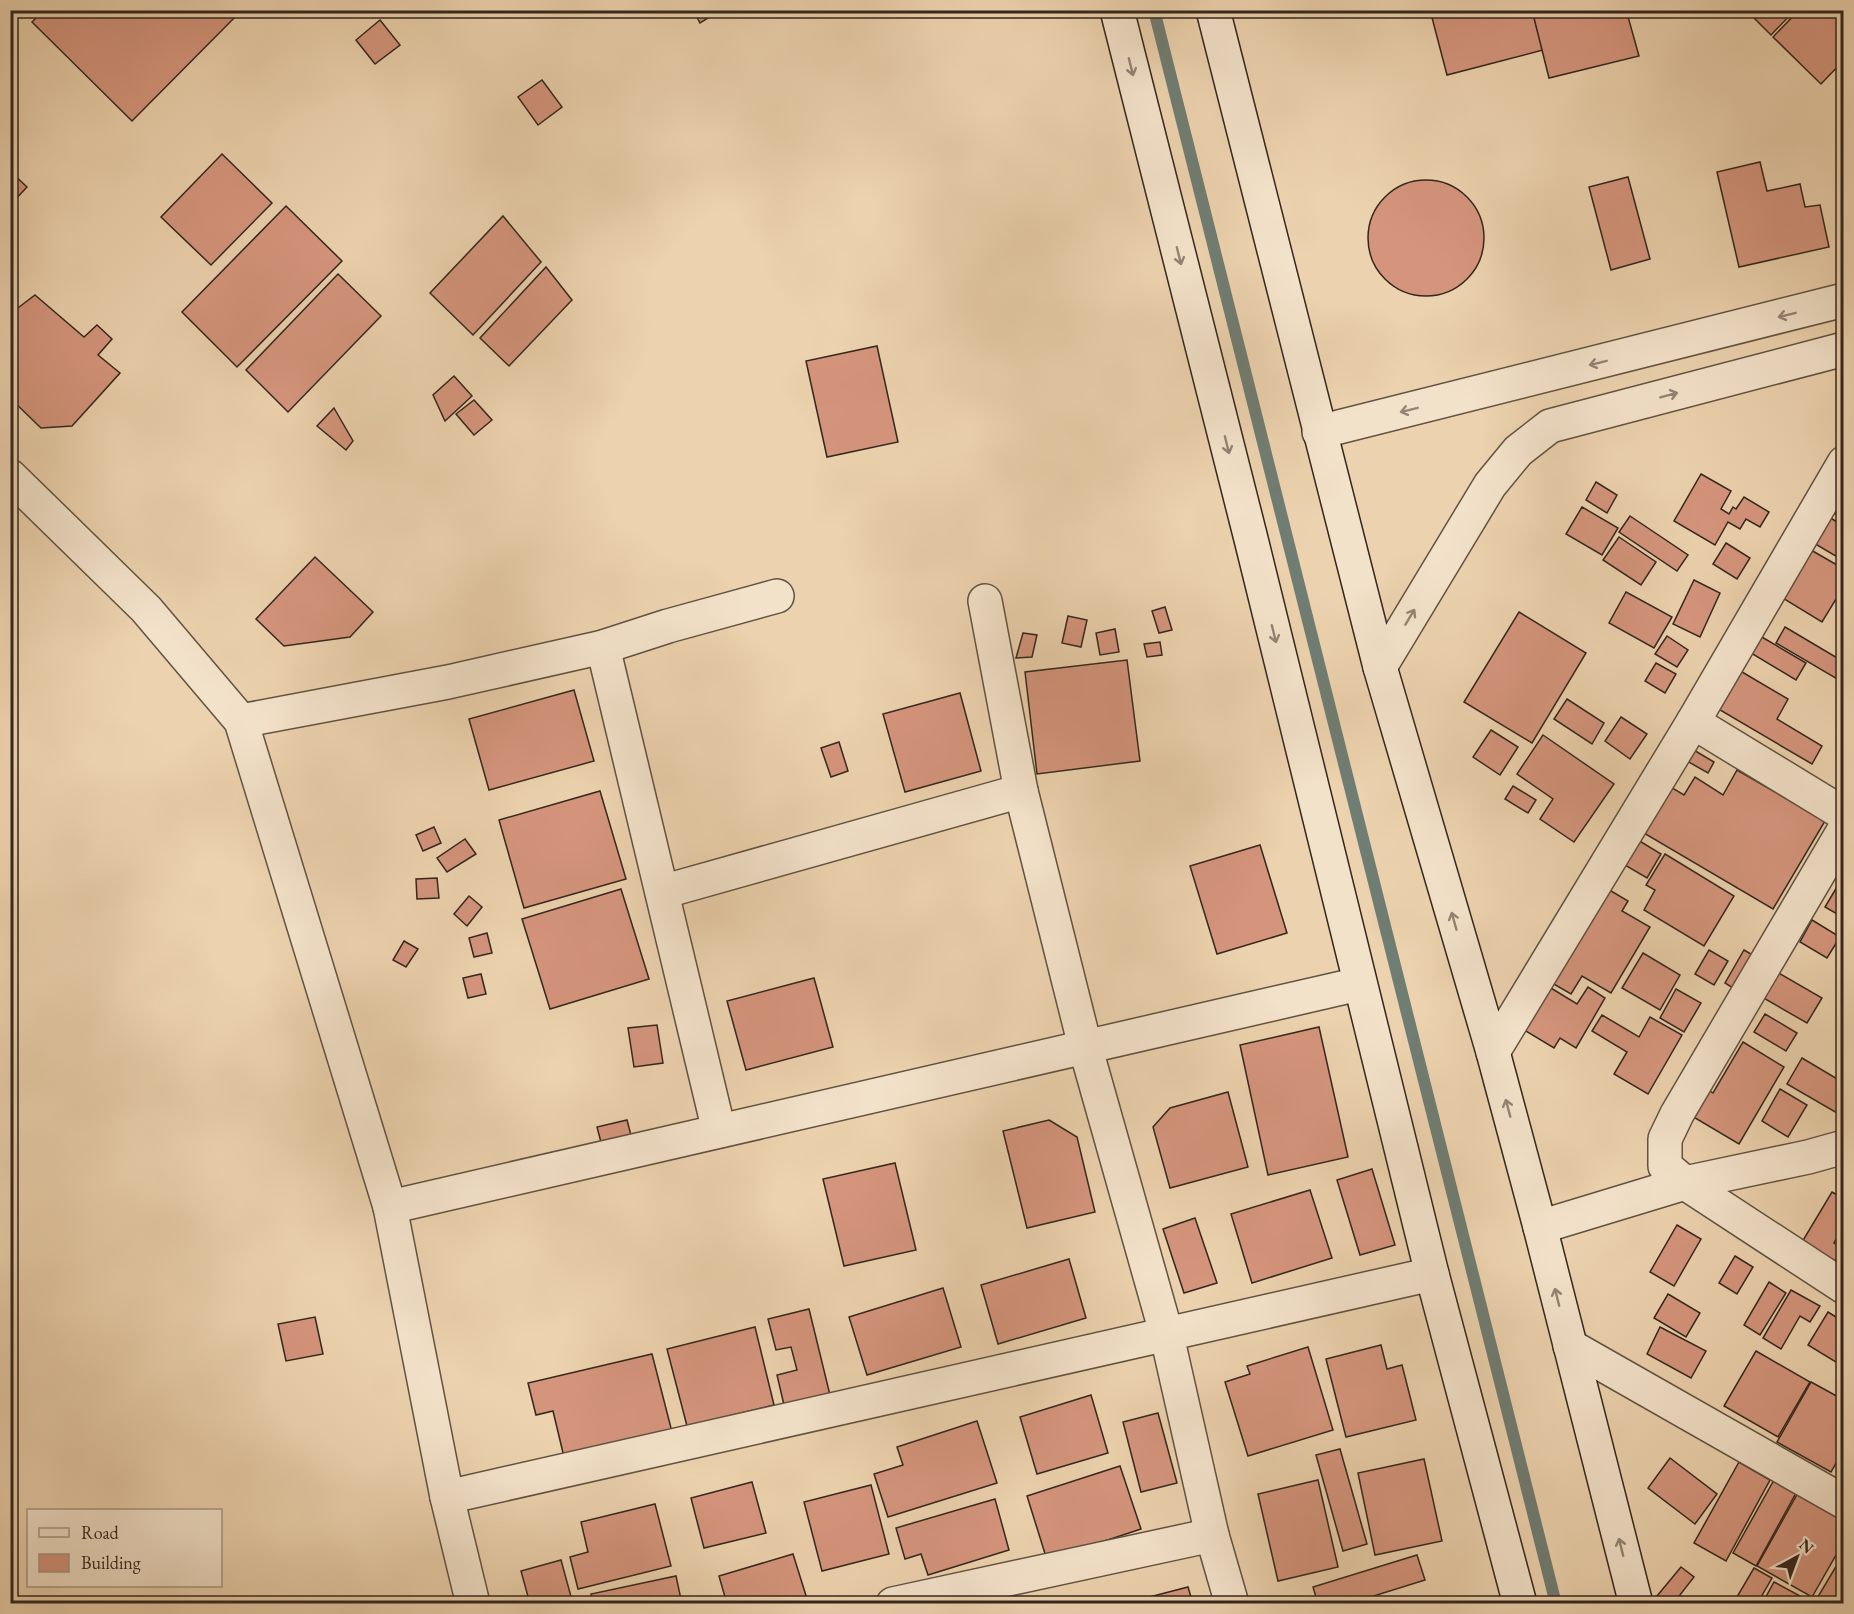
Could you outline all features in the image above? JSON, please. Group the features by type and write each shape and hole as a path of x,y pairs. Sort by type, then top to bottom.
{"street":[{"path":"1117,10 1254,550 1432,1274 1520,1604"},
{"path":"1213,10 1380,667 1493,1052 1636,1604"},
{"path":"1319,432 1844,300"},
{"path":"1380,667 1490,485 1518,450 1550,426 1844,349"},
{"path":"1493,1052 1693,722 1844,463"},
{"path":"10,476 146,609 242,721 390,1206 447,1497 473,1604"},
{"path":"242,721 448,682 603,647 668,626 777,596"},
{"path":"985,601 1021,791 1084,1046 1167,1336 1212,1535 1232,1604"},
{"path":"603,647 719,1131"},
{"path":"1693,722 1844,814"},
{"path":"662,892 1021,791"},
{"path":"1844,830 1665,1139 1665,1166 1685,1183 1844,1287"},
{"path":"390,1206 1359,984"},
{"path":"1540,1227 1685,1183 1808,1157 1844,1147"},
{"path":"447,1497 1167,1336 1432,1274"},
{"path":"1570,1346 1844,1502"},
{"path":"893,1604 1001,1592 1212,1535"}],"building":[{"path":"44,10 242,10 132,121 32,22"},
{"path":"693,10 721,10 700,23"},
{"path":"1430,10 1532,10 1543,50 1447,75"},
{"path":"1532,10 1625,10 1639,56 1549,78"},
{"path":"1746,10 1795,10 1771,35"},
{"path":"1799,10 1844,10 1844,60 1821,84 1773,37"},
{"path":"380,20 400,45 375,64 356,40"},
{"path":"542,80 562,107 538,125 518,97"},
{"path":"222,154 272,203 211,265 161,217"},
{"path":"1760,162 1767,191 1800,184 1805,207 1820,205 1829,247 1739,267 1717,172"},
{"path":"10,171 27,187 12,203 10,201"},
{"path":"1628,177 1650,259 1611,270 1589,187"},
{"path":"1426,180 1448,185 1467,197 1479,216 1484,238 1479,260 1467,279 1448,291 1426,296 1404,291 1385,279 1373,260 1368,238 1373,216 1385,197 1404,185"},
{"path":"286,206 342,261 237,367 182,312"},
{"path":"503,216 541,262 473,335 430,293"},
{"path":"546,267 572,300 509,366 480,338"},
{"path":"338,274 381,316 288,412 246,370"},
{"path":"35,295 84,337 97,325 112,339 98,355 120,373 72,426 41,428 10,398 10,314"},
{"path":"877,346 898,442 827,457 806,361"},
{"path":"454,376 472,396 445,421 433,395"},
{"path":"474,400 492,420 474,435 456,414"},
{"path":"334,408 353,441 346,450 317,426"},
{"path":"1701,474 1731,491 1721,509 1729,514 1733,507 1736,509 1744,497 1769,512 1760,527 1746,519 1740,529 1728,522 1715,545 1674,521"},
{"path":"1596,482 1617,495 1607,513 1586,500"},
{"path":"1839,494 1844,497 1844,519 1829,510"},
{"path":"1582,507 1618,528 1602,555 1566,534"},
{"path":"1630,516 1688,555 1677,571 1619,532"},
{"path":"1827,516 1844,526 1844,561 1812,542"},
{"path":"1619,537 1656,562 1641,585 1603,560"},
{"path":"1726,543 1750,558 1737,579 1713,564"},
{"path":"1804,546 1844,569 1844,586 1822,622 1776,594"},
{"path":"315,557 373,612 350,637 284,646 256,619"},
{"path":"1694,580 1720,593 1700,637 1673,624"},
{"path":"1626,592 1672,617 1654,648 1609,623"},
{"path":"1165,607 1172,630 1159,633 1152,611"},
{"path":"1519,612 1586,653 1532,743 1464,702"},
{"path":"1068,616 1087,620 1081,647 1062,643"},
{"path":"1785,627 1844,662 1844,683 1776,643"},
{"path":"1115,629 1119,652 1100,655 1096,633"},
{"path":"1023,633 1037,635 1032,657 1016,658"},
{"path":"1755,633 1806,663 1796,680 1746,650"},
{"path":"1667,636 1688,650 1677,667 1655,654"},
{"path":"1160,642 1162,655 1147,657 1144,644"},
{"path":"1127,660 1140,761 1037,774 1025,672"},
{"path":"1656,663 1676,674 1665,693 1645,681"},
{"path":"1737,669 1788,699 1777,719 1822,746 1812,764 1715,707"},
{"path":"574,690 594,761 489,790 469,719"},
{"path":"960,693 981,771 905,792 883,714"},
{"path":"1567,699 1604,723 1592,744 1554,719"},
{"path":"1621,717 1647,734 1630,759 1605,741"},
{"path":"1491,730 1518,747 1500,775 1473,757"},
{"path":"1543,735 1614,784 1574,842 1540,819 1553,799 1517,774"},
{"path":"839,742 848,771 831,777 821,748"},
{"path":"1687,746 1714,762 1708,773 1680,757"},
{"path":"1737,770 1825,821 1773,909 1637,829 1664,783 1684,795 1695,777 1723,795"},
{"path":"1513,786 1536,800 1528,813 1505,799"},
{"path":"600,791 626,879 524,908 499,820"},
{"path":"434,827 441,843 423,851 416,835"},
{"path":"1633,837 1661,854 1647,878 1618,861"},
{"path":"465,839 476,854 447,872 437,858"},
{"path":"1260,845 1287,933 1217,954 1190,866"},
{"path":"1665,854 1734,896 1704,946 1644,910 1655,890 1646,885"},
{"path":"1844,875 1844,918 1825,907"},
{"path":"437,878 439,898 417,899 416,879"},
{"path":"1601,885 1628,901 1622,911 1650,927 1611,993 1582,976 1571,994 1545,979"},
{"path":"621,889 649,979 550,1009 522,919"},
{"path":"469,896 482,907 467,926 454,914"},
{"path":"1812,920 1840,937 1827,958 1800,942"},
{"path":"487,933 492,953 474,957 469,938"},
{"path":"404,941 418,949 406,967 393,960"},
{"path":"1709,950 1728,961 1714,985 1695,974"},
{"path":"1744,950 1756,957 1736,990 1725,983"},
{"path":"1643,953 1680,975 1660,1010 1622,988"},
{"path":"1775,971 1822,998 1807,1023 1760,996"},
{"path":"481,974 486,994 468,998 463,978"},
{"path":"814,978 833,1047 746,1070 727,1001"},
{"path":"1546,985 1577,1004 1588,987 1605,998 1576,1048 1560,1038 1554,1048 1521,1028"},
{"path":"1676,989 1701,1003 1684,1032 1660,1018"},
{"path":"1765,1014 1797,1033 1786,1051 1754,1032"},
{"path":"1602,1015 1639,1037 1650,1017 1682,1035 1648,1094 1614,1074 1627,1052 1592,1031"},
{"path":"657,1025 663,1063 634,1067 628,1028"},
{"path":"1319,1027 1348,1157 1268,1175 1240,1045"},
{"path":"1743,1042 1784,1067 1739,1144 1685,1112 1701,1085 1713,1093"},
{"path":"1802,1058 1844,1083 1844,1102 1837,1113 1787,1084"},
{"path":"1780,1089 1807,1105 1788,1137 1762,1121"},
{"path":"1228,1092 1248,1167 1170,1188 1153,1127 1170,1108"},
{"path":"627,1120 632,1139 602,1146 597,1127"},
{"path":"1049,1120 1077,1137 1095,1212 1027,1228 1003,1131"},
{"path":"895,1163 916,1250 844,1266 823,1179"},
{"path":"1372,1169 1395,1245 1360,1255 1337,1180"},
{"path":"1310,1190 1332,1258 1252,1283 1231,1214"},
{"path":"1832,1192 1844,1199 1844,1226 1834,1243 1843,1248 1832,1266 1799,1247"},
{"path":"1195,1218 1217,1283 1184,1293 1163,1229"},
{"path":"1677,1225 1701,1239 1674,1286 1650,1272"},
{"path":"1735,1256 1753,1267 1737,1294 1719,1283"},
{"path":"1069,1259 1086,1318 998,1344 981,1285"},
{"path":"1769,1282 1786,1293 1760,1335 1744,1325"},
{"path":"943,1288 961,1347 867,1375 849,1317"},
{"path":"1791,1290 1820,1306 1810,1322 1800,1316 1781,1349 1763,1338"},
{"path":"1668,1294 1700,1313 1686,1337 1654,1318"},
{"path":"809,1309 830,1395 784,1405 777,1375 797,1370 791,1347 776,1350 768,1319"},
{"path":"1828,1312 1844,1322 1844,1367 1808,1345"},
{"path":"315,1317 323,1354 286,1361 278,1324"},
{"path":"755,1327 774,1405 687,1426 667,1349"},
{"path":"1660,1327 1706,1351 1691,1378 1647,1354"},
{"path":"1381,1345 1387,1369 1402,1365 1416,1420 1346,1437 1326,1359"},
{"path":"1308,1347 1333,1430 1248,1456 1225,1382 1250,1374 1247,1366"},
{"path":"1756,1351 1810,1382 1778,1437 1724,1406"},
{"path":"652,1354 672,1432 564,1457 553,1411 536,1415 528,1383"},
{"path":"1811,1382 1844,1400 1844,1449 1831,1472 1777,1442"},
{"path":"1091,1395 1108,1453 1037,1474 1020,1417"},
{"path":"1158,1413 1177,1483 1141,1492 1123,1422"},
{"path":"977,1421 997,1483 888,1517 874,1474 903,1465 897,1447"},
{"path":"1340,1449 1367,1544 1343,1551 1316,1455"},
{"path":"1670,1458 1717,1494 1695,1524 1648,1488"},
{"path":"1424,1459 1442,1541 1375,1555 1358,1473"},
{"path":"1739,1462 1770,1480 1726,1561 1694,1543"},
{"path":"1120,1466 1141,1529 1047,1560 1027,1496"},
{"path":"1318,1480 1338,1567 1278,1581 1258,1494"},
{"path":"1774,1480 1796,1493 1756,1566 1733,1553"},
{"path":"752,1482 766,1533 704,1548 691,1498"},
{"path":"871,1485 889,1554 822,1571 804,1502"},
{"path":"1799,1491 1844,1517 1844,1541 1812,1597 1757,1566"},
{"path":"995,1499 1009,1550 928,1575 921,1554 905,1559 896,1528"},
{"path":"655,1504 671,1566 578,1589 570,1557 588,1552 581,1522"},
{"path":"1844,1553 1844,1604 1822,1604 1816,1600"},
{"path":"793,1554 808,1602 727,1604 719,1576"},
{"path":"1417,1555 1425,1580 1348,1604 1318,1604 1313,1587"},
{"path":"561,1560 573,1604 530,1604 521,1571"},
{"path":"1681,1567 1694,1577 1673,1604 1666,1604 1657,1596"},
{"path":"1754,1568 1772,1578 1757,1604 1734,1602"},
{"path":"676,1576 682,1604 592,1604 591,1594"},
{"path":"1774,1582 1802,1597 1799,1604 1762,1604"},
{"path":"1188,1587 1193,1604 1135,1604 1134,1601"}],"waterway":[{"path":"1154,10 1556,1604"}]}
